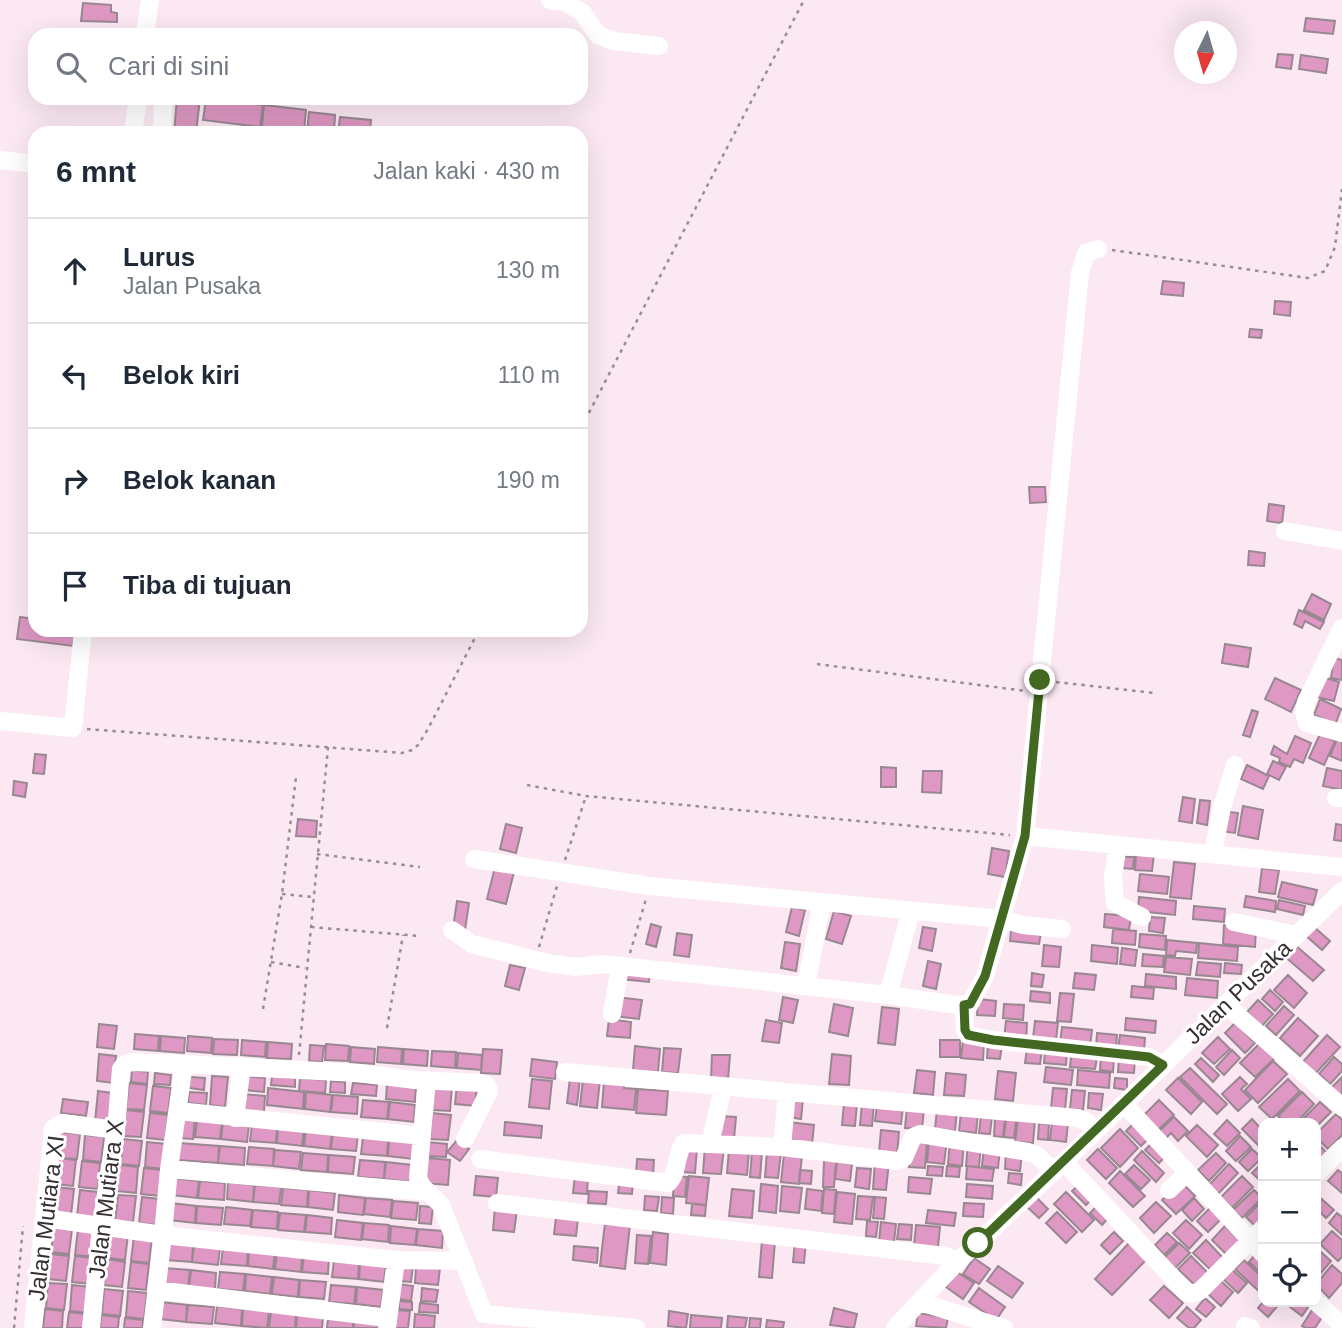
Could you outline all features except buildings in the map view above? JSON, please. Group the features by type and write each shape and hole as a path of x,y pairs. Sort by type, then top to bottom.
{"street":[{"path":"146,28 150,0"},
{"path":"550,0 564,2 582,12 598,35 614,41 659,46"},
{"path":"134,126 137,105"},
{"path":"162,126 163,105"},
{"path":"0,160 28,163"},
{"path":"452,930 472,944 547,963 576,967 602,964 970,1004 985,976 1025,836 1080,273 1086,253 1098,248"},
{"path":"1285,531 1342,541"},
{"path":"1342,628 1306,702 1304,713 1307,723 1342,733"},
{"path":"0,721 73,728 82,637"},
{"path":"1213,853 1222,807 1235,765"},
{"path":"1025,836 1342,867"},
{"path":"1118,845 1113,876 1115,903 1142,917"},
{"path":"474,859 650,886 1002,919 1023,925 1062,929"},
{"name":"Jalan Pusaka","path":"895,1328 958,1261 1059,1167 1342,891"},
{"path":"806,986 822,902"},
{"path":"888,995 911,911"},
{"path":"1234,922 1296,935"},
{"path":"612,1014 623,967"},
{"path":"1226,1004 1342,1107"},
{"path":"964,1005 965,1030 968,1035 1149,1057 1163,1065"},
{"name":"Jalan Mutiara X","path":"91,1328 121,1069 131,1062 184,1064"},
{"path":"152,1328 169,1169 184,1064 298,1069 487,1085 488,1095 465,1139"},
{"path":"235,1118 242,1066"},
{"path":"565,1072 1079,1118 1087,1122 1095,1132"},
{"path":"427,1080 418,1178 441,1205 489,1319 519,1316 594,1326 636,1328"},
{"path":"710,1143 723,1087"},
{"path":"782,1147 787,1092"},
{"path":"1124,1104 1258,1250"},
{"path":"177,1111 422,1136"},
{"name":"Jalan Mutiara XI","path":"33,1328 55,1126 62,1123 116,1130"},
{"path":"480,1159 668,1183 673,1179 681,1144 782,1147 897,1161 904,1158 913,1137 920,1134 1028,1152 1059,1167 1191,1294 1200,1291 1258,1233"},
{"path":"1321,1169 1342,1148"},
{"path":"169,1169 428,1192"},
{"path":"1169,1190 1187,1173"},
{"path":"497,1203 945,1256 958,1261"},
{"path":"45,1218 163,1235 396,1260 464,1261"},
{"path":"156,1290 387,1323 396,1260"},
{"path":"920,1302 1004,1328"},
{"path":"1321,1306 1342,1325"}],"path":[{"path":"588,415 804,0"},
{"path":"1098,248 1308,278 1325,271 1335,247 1342,189"},
{"path":"73,728 402,753 412,750 428,729 475,637"},
{"path":"817,664 1039,686 1154,693"},
{"path":"298,1069 305,968 328,747"},
{"path":"263,1009 282,894 296,777"},
{"path":"527,785 586,796 1025,836"},
{"path":"317,854 420,867"},
{"path":"623,967 650,886"},
{"path":"282,894 313,897"},
{"path":"310,927 419,936"},
{"path":"387,1028 404,934"},
{"path":"271,962 305,968"},
{"path":"14,1328 23,1226"}],"route":[{"path":"978,1243 1163,1065 1149,1057 993,1040 968,1035 965,1030 964,1005 970,1004 974,999 985,976 1025,836 1040,680"}]}
